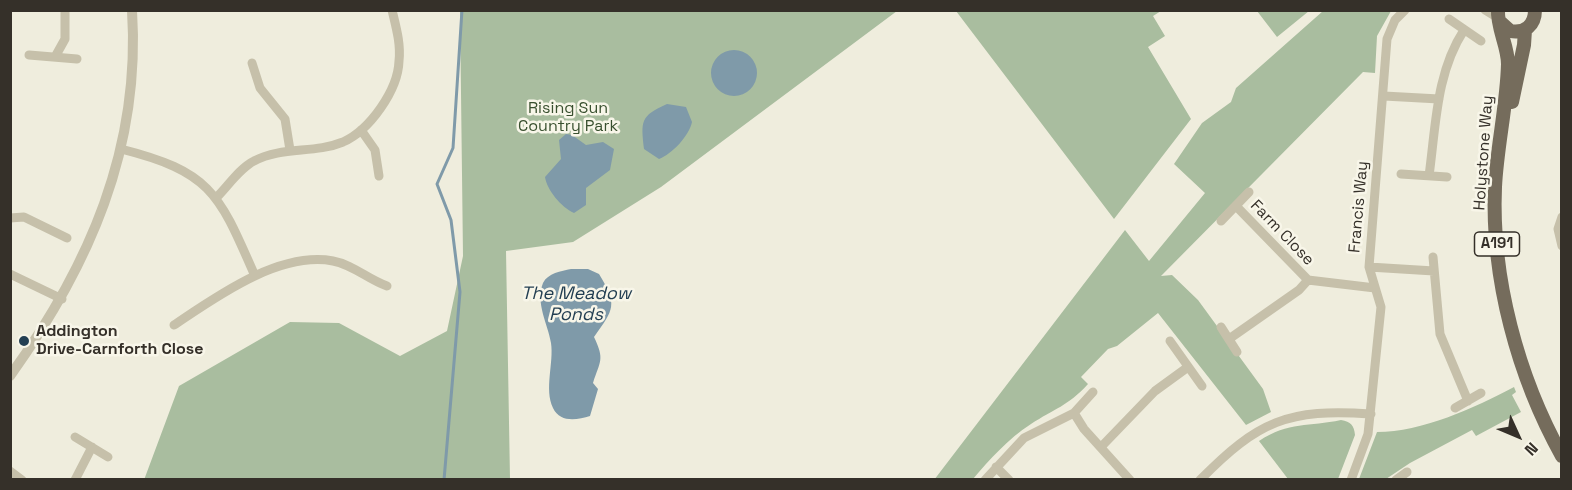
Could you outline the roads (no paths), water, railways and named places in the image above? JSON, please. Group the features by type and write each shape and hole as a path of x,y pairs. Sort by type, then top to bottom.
{"main road":[{"name":"Holystone Way","path":"1535,10 1532,23 1525,30 1505,145 1503,236 1509,287 1522,337 1537,383 1562,440"},
{"path":"1499,17 1510,31 1525,30"},
{"name":"Holystone Way","path":"1499,17 1508,63 1497,151 1496,241 1503,288 1526,376 1562,456"}],"street":[{"path":"55,57 65,39 65,10"},
{"path":"10,376 62,299 98,224 121,149 132,64 132,10"},
{"path":"217,196 251,162 272,153 319,148 344,142 361,130 381,107 400,62 397,30 392,10"},
{"name":"Francis Way","path":"1351,480 1368,434 1381,307 1369,267 1387,39 1395,20 1405,10"},
{"path":"1485,10 1499,17"},
{"path":"1449,19 1481,41"},
{"path":"1429,176 1442,79 1449,57 1464,30"},
{"path":"29,55 77,59"},
{"path":"252,63 260,88 285,118 290,150"},
{"path":"1384,96 1439,99"},
{"path":"361,130 375,150 379,176"},
{"path":"121,149 162,159 192,175 217,196 229,216 255,276"},
{"path":"1401,174 1447,177"},
{"name":"Farm Close","path":"1221,221 1249,192"},
{"name":"Farm Close","path":"1236,206 1308,280 1375,288"},
{"path":"10,218 24,217 67,238"},
{"path":"1562,217 1558,229 1562,246"},
{"path":"1433,257 1440,334 1468,401"},
{"path":"174,325 220,294 255,276 300,262 331,261 355,267 387,286"},
{"path":"1369,267 1434,271"},
{"path":"10,274 62,299"},
{"name":"Farm Close","path":"1228,339 1299,290 1308,280"},
{"path":"1221,327 1237,352"},
{"path":"1170,341 1202,386"},
{"path":"1101,447 1155,391 1188,367"},
{"path":"985,480 1024,438 1074,413 1093,392"},
{"path":"1455,408 1481,393"},
{"path":"1200,480 1230,450 1265,426 1325,411 1371,414"},
{"path":"1074,413 1130,480"},
{"path":"75,438 108,457"},
{"path":"75,480 92,447"},
{"path":"996,467 1009,480"},
{"path":"10,471 22,480"},
{"path":"1396,480 1407,472"}],"water":[{"path":"734,50 750,57 757,73 750,89 734,96 718,89 711,73 718,57"},
{"path":"667,104 686,107 692,122 679,144 659,159 644,149 643,126 647,116"},
{"path":"566,134 572,135 586,145 603,142 614,149 610,170 586,188 586,205 574,213 555,198 545,177 561,159 559,140"},
{"name":"The Meadow Ponds","path":"571,269 588,269 599,274 611,300 606,320 594,337 600,360 593,383 598,389 590,416 574,419 564,418 556,413 550,401 551,343 540,298 543,283 548,277"}],"waterway":[{"path":"444,480 460,292 451,220 437,184 453,148 462,10"}],"place":[{"name":"Addington Drive-Carnforth Close","path":"24,341"}],"park label":[{"name":"Rising Sun Country Park","path":"568,118"}]}
